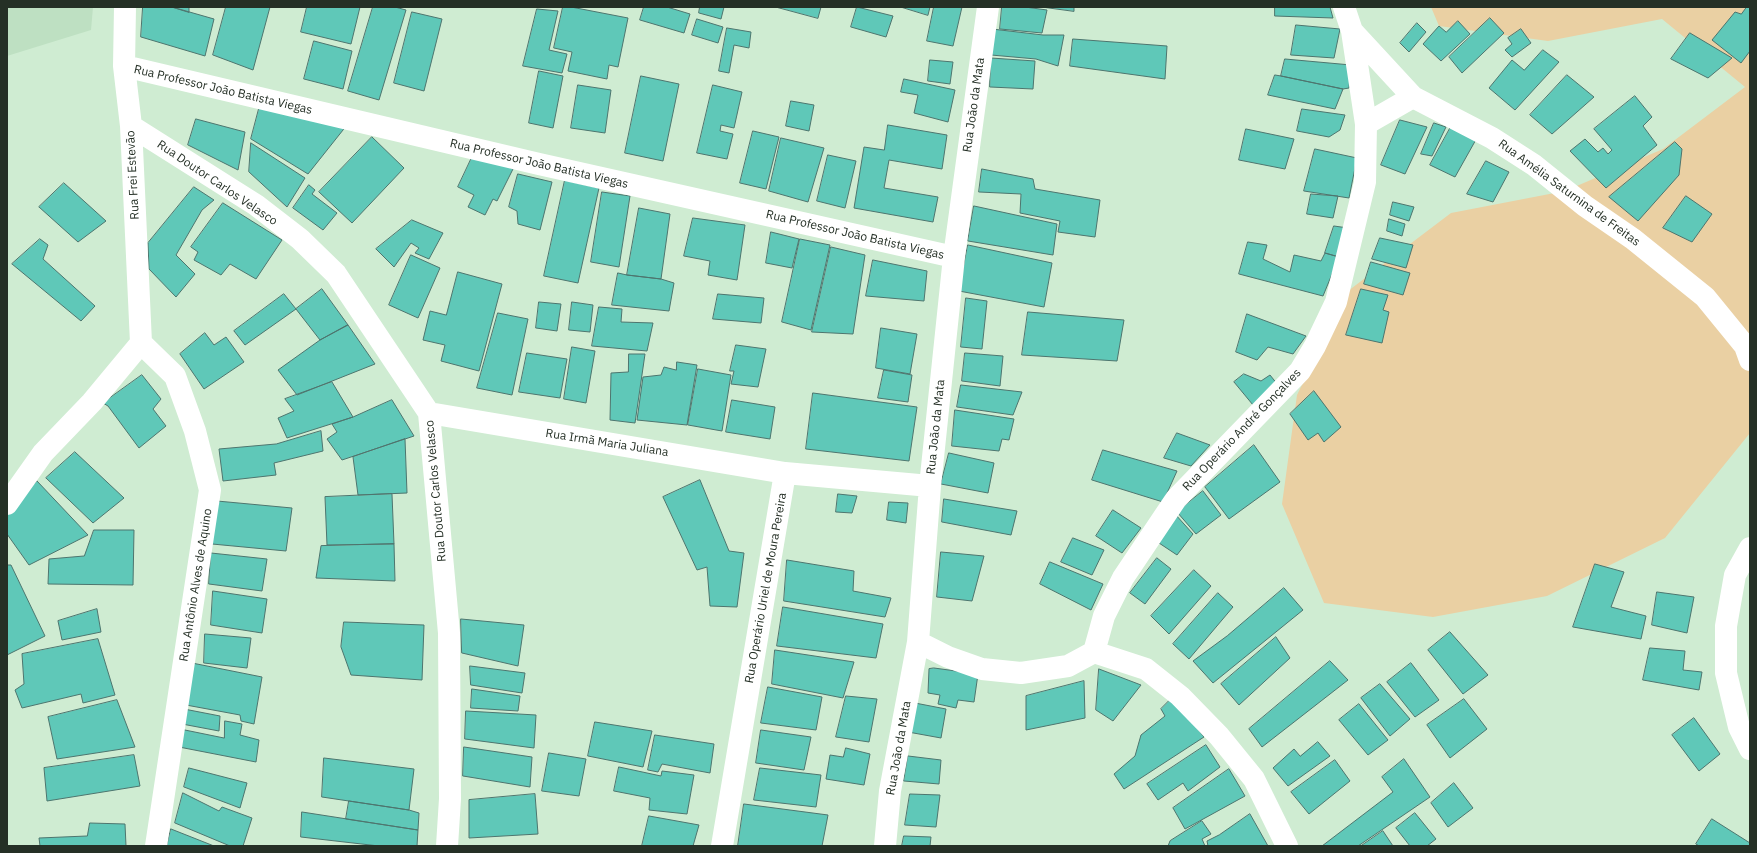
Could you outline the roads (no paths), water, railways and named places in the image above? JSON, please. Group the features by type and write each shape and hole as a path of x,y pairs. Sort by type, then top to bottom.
{"street":[{"name":"Rua Frei Estevão","path":"125,7 124,66 131,126 141,343"},
{"name":"Rua João da Mata","path":"885,846 890,791 918,642 930,486 954,257 988,7"},
{"name":"Rua Operário André Gonçalves","path":"1094,652 1104,616 1123,578 1176,499 1300,371 1315,346 1336,302 1365,182 1366,124 1352,31 1344,7"},
{"name":"Rua Amélia Saturnina de Freitas","path":"1352,31 1413,97 1498,142 1534,165 1585,206 1633,239 1705,297 1745,346 1750,360"},
{"name":"Rua Professor João Batista Viegas","path":"124,66 539,164 954,257"},
{"path":"1366,124 1413,97"},
{"name":"Rua Doutor Carlos Velasco","path":"131,126 256,206 305,244 336,274 429,413 449,633 450,799 447,846"},
{"path":"7,504 43,453 92,402 141,343"},
{"name":"Rua Antônio Alves de Aquino","path":"141,343 175,376 195,431 210,490 156,846"},
{"name":"Rua Irmã Maria Juliana","path":"429,413 785,473"},
{"path":"785,473 930,486"},
{"name":"Rua Operário Uriel de Moura Pereira","path":"722,846 785,473"},
{"path":"1750,548 1735,575 1726,626 1726,673 1739,727 1750,749"},
{"path":"918,642 948,657 982,669 1021,673 1068,666 1094,652 1146,669 1180,696 1219,736 1254,779 1287,846"}]}
